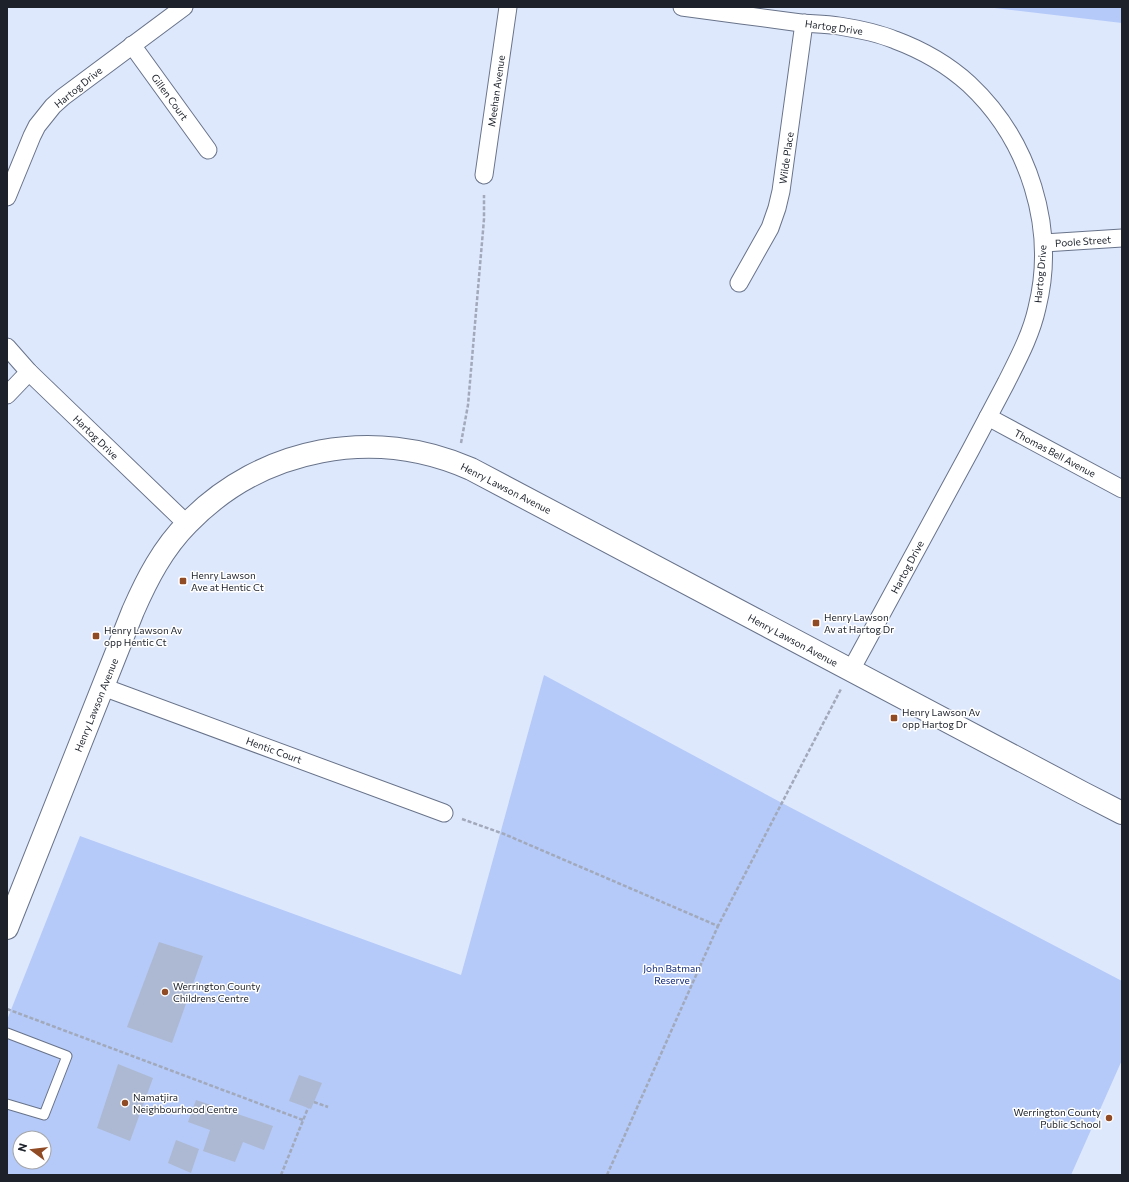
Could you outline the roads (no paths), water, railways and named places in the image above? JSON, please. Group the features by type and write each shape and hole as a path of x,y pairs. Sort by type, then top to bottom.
{"street":[{"name":"Hartog Drive","path":"7,197 37,126 63,96 184,7"},
{"name":"Meehan Avenue","path":"484,175 508,7"},
{"name":"Hartog Drive","path":"682,7 804,23 839,26 892,39 926,54 950,69 968,84 981,97 1004,126 1023,160 1036,195 1044,244 1042,285 1038,308 1031,330 1022,351 988,417 851,670"},
{"name":"Wilde Place","path":"739,283 770,228 777,208 781,191 804,23"},
{"name":"Gillen Court","path":"132,45 208,150"},
{"name":"Poole Street","path":"1044,244 1122,238"},
{"name":"Hartog Drive","path":"7,347 29,372 187,524"},
{"path":"7,395 29,372"},
{"name":"Thomas Bell Avenue","path":"988,417 1122,489"},
{"name":"Henry Lawson Avenue","path":"7,928 143,589 166,550 187,524 204,508 222,494 255,474 282,462 310,454 343,448 375,447 418,451 458,463 1122,813"},
{"name":"Hentic Court","path":"103,687 444,813"}],"lane":[{"path":"7,1034 67,1056 44,1115 7,1104"}],"place":[{"name":"Henry Lawson Ave at Hentic Ct","path":"183,581"},
{"name":"Henry Lawson Av at Hartog Dr","path":"816,623"},
{"name":"Henry Lawson Av opp Hentic Ct","path":"96,636"},
{"name":"Henry Lawson Av opp Hartog Dr","path":"894,718"},
{"name":"Werrington County Childrens Centre","path":"165,992"},
{"name":"Namatjira Neighbourhood Centre","path":"125,1103"},
{"name":"Werrington County Public School","path":"1109,1118"}],"park label":[{"name":"John Batman Reserve","path":"672,974"}]}
